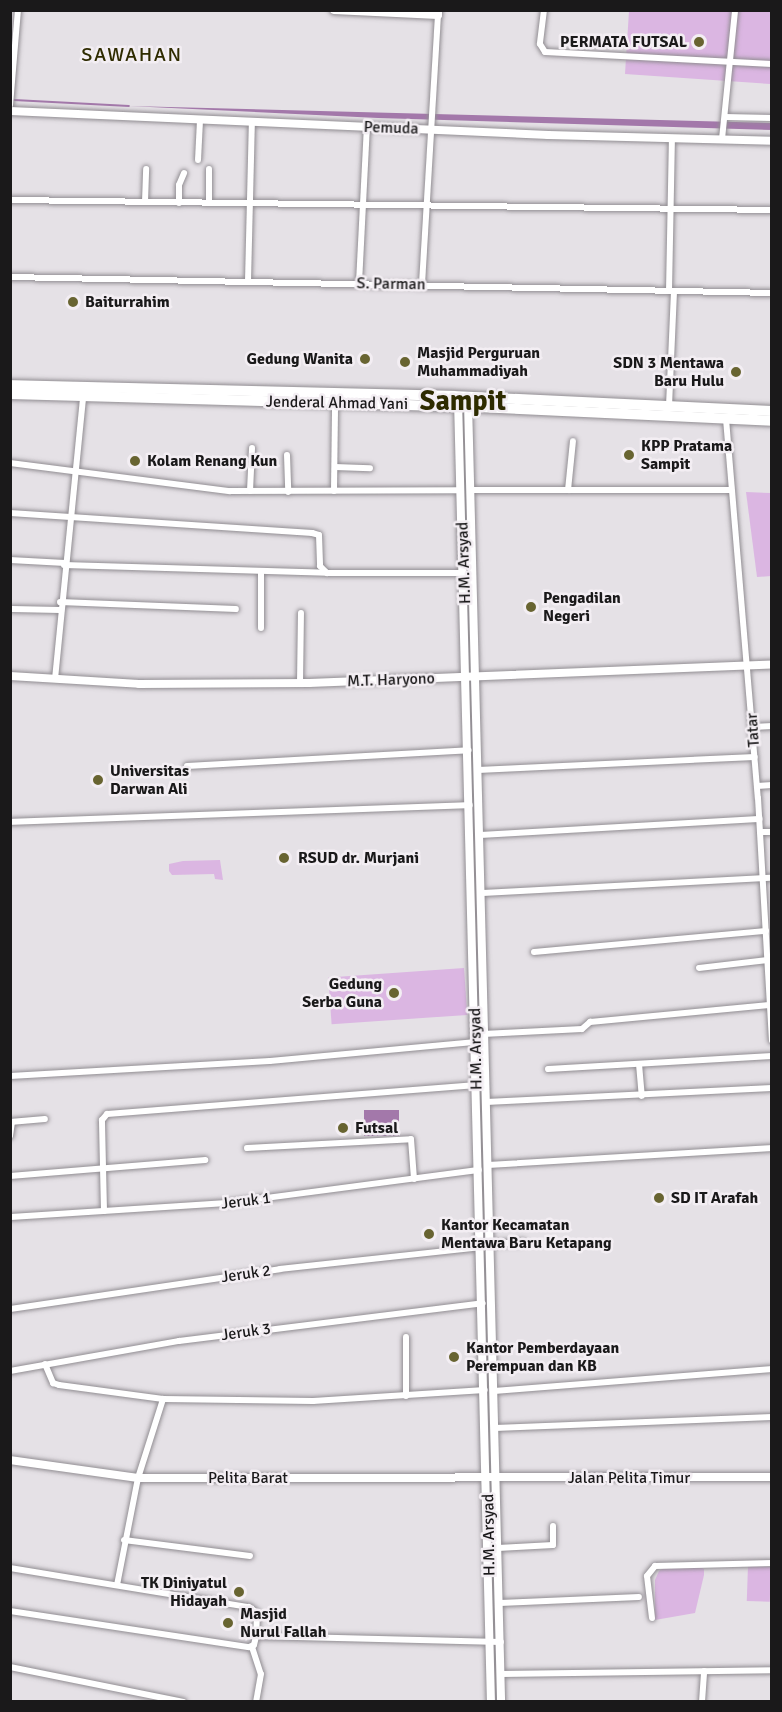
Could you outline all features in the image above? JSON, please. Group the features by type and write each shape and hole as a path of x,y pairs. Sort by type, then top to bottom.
{"highway":[{"name":"Jenderal Ahmad Yani","path":"10,385 166,394 669,406 771,411"},
{"name":"Jenderal Ahmad Yani","path":"10,394 83,396 166,394"},
{"name":"Jenderal Ahmad Yani","path":"322,398 335,403 463,402 771,421"}],"street":[{"path":"10,105 18,10"},
{"path":"334,10 438,13 422,284"},
{"path":"544,10 540,45 545,52 771,64"},
{"path":"723,135 735,10"},
{"name":"Pemuda","path":"10,111 367,127 431,125 672,138 723,135 771,141"},
{"path":"724,119 771,118"},
{"path":"198,160 200,120"},
{"path":"248,281 248,204 252,122"},
{"path":"359,283 367,127"},
{"path":"669,406 672,138"},
{"path":"145,202 146,169"},
{"path":"208,203 210,169"},
{"path":"179,202 178,185 184,174"},
{"path":"10,200 771,210"},
{"name":"S. Parman","path":"10,277 771,293"},
{"path":"55,679 60,602 83,396"},
{"name":"H.M. Arsyad","path":"463,402 471,490 468,555 464,573 478,770 488,1165 483,1302 495,1428 492,1478 498,1548 501,1701"},
{"name":"H.M. Arsyad","path":"463,402 461,490 468,555 472,678 469,750 479,1170 485,1246 492,1478 491,1701"},
{"path":"334,491 335,403"},
{"name":"Tatar","path":"726,419 730,490 753,727 766,931 769,940 771,1039"},
{"path":"568,490 573,441"},
{"path":"250,491 252,448"},
{"path":"287,455 288,492"},
{"path":"10,463 250,491 461,490"},
{"path":"335,467 370,468"},
{"path":"471,490 730,490"},
{"path":"10,513 69,519 317,533 320,566 327,573"},
{"path":"10,560 261,573 464,573"},
{"path":"261,573 261,628"},
{"path":"60,602 236,609"},
{"path":"12,609 60,610"},
{"path":"300,682 301,613"},
{"name":"M.T. Haryono","path":"10,676 139,684 300,682 472,678 771,664"},
{"path":"753,727 771,726"},
{"path":"187,766 469,750"},
{"path":"478,770 755,757"},
{"path":"757,786 771,785"},
{"path":"10,822 471,805"},
{"path":"479,835 760,819"},
{"path":"760,832 771,832"},
{"path":"481,893 771,878"},
{"path":"534,952 766,931"},
{"path":"699,968 768,960"},
{"path":"483,1034 582,1029 590,1022 770,1005"},
{"path":"10,1076 231,1064 476,1042"},
{"path":"548,1069 771,1056"},
{"path":"639,1064 642,1096"},
{"path":"104,1211 102,1120 106,1114 477,1085"},
{"path":"486,1102 771,1088"},
{"path":"10,1136 11,1122 45,1119"},
{"path":"247,1148 411,1139 414,1179"},
{"path":"488,1165 771,1148"},
{"path":"10,1176 103,1171 205,1160"},
{"name":"Jeruk 1","path":"10,1217 228,1203 479,1170"},
{"name":"Jeruk 2","path":"10,1309 280,1269 523,1242"},
{"name":"Jeruk 3","path":"10,1371 190,1340 483,1302"},
{"path":"406,1337 406,1396"},
{"path":"45,1365 53,1383 58,1385 163,1399 273,1402 490,1391 771,1369"},
{"path":"117,1585 138,1478 163,1399"},
{"path":"495,1428 771,1417"},
{"name":"Pelita Barat","path":"10,1460 138,1478 492,1478"},
{"name":"Jalan Pelita Timur","path":"492,1478 771,1477"},
{"path":"498,1548 553,1545 553,1526"},
{"path":"124,1540 250,1556"},
{"path":"652,1618 647,1576 655,1566 771,1563"},
{"path":"10,1568 254,1609 256,1636 252,1647 261,1674 256,1701"},
{"path":"500,1603 639,1597"},
{"path":"10,1611 252,1647"},
{"path":"256,1636 501,1642"},
{"path":"10,1667 183,1701"},
{"path":"501,1674 771,1670"},
{"path":"702,1701 704,1671"}],"shaded area":[{"name":"PERMATA FUTSAL","path":"629,11 771,11 771,84 625,74"},
{"path":"129,106 771,123 772,130 378,118"},
{"path":"746,492 771,493 771,576 757,577"},
{"path":"220,860 223,880 215,879 214,874 172,875 169,871 169,864 183,861"},
{"path":"464,968 467,1015 332,1024 328,977"},
{"path":"364,1110 399,1110 399,1136 364,1136"},
{"path":"698,1566 704,1569 704,1575 695,1613 655,1620 655,1580 659,1571 665,1567"},
{"path":"748,1566 771,1567 770,1602 747,1601"}],"waterway":[{"path":"14,100 129,106"}],"place":[{"name":"PERMATA FUTSAL","path":"699,42"},
{"name":"Baiturrahim","path":"73,302"},
{"name":"Gedung Wanita","path":"365,359"},
{"name":"Masjid Perguruan Muhammadiyah","path":"405,362"},
{"name":"SDN 3 Mentawa Baru Hulu","path":"736,372"},
{"name":"KPP Pratama Sampit","path":"629,455"},
{"name":"Kolam Renang Kun","path":"135,461"},
{"name":"Pengadilan Negeri","path":"531,607"},
{"name":"Universitas Darwan Ali","path":"98,780"},
{"name":"RSUD dr. Murjani","path":"284,858"},
{"name":"Gedung Serba Guna","path":"394,993"},
{"name":"Futsal","path":"343,1128"},
{"name":"SD IT Arafah","path":"659,1198"},
{"name":"Kantor Kecamatan Mentawa Baru Ketapang","path":"429,1234"},
{"name":"Kantor Pemberdayaan Perempuan dan KB","path":"454,1357"},
{"name":"TK Diniyatul Hidayah","path":"239,1592"},
{"name":"Masjid Nurul Fallah","path":"228,1623"}],"district":[{"name":"SAWAHAN","path":"132,54"},
{"name":"Sampit","path":"463,401"}]}
